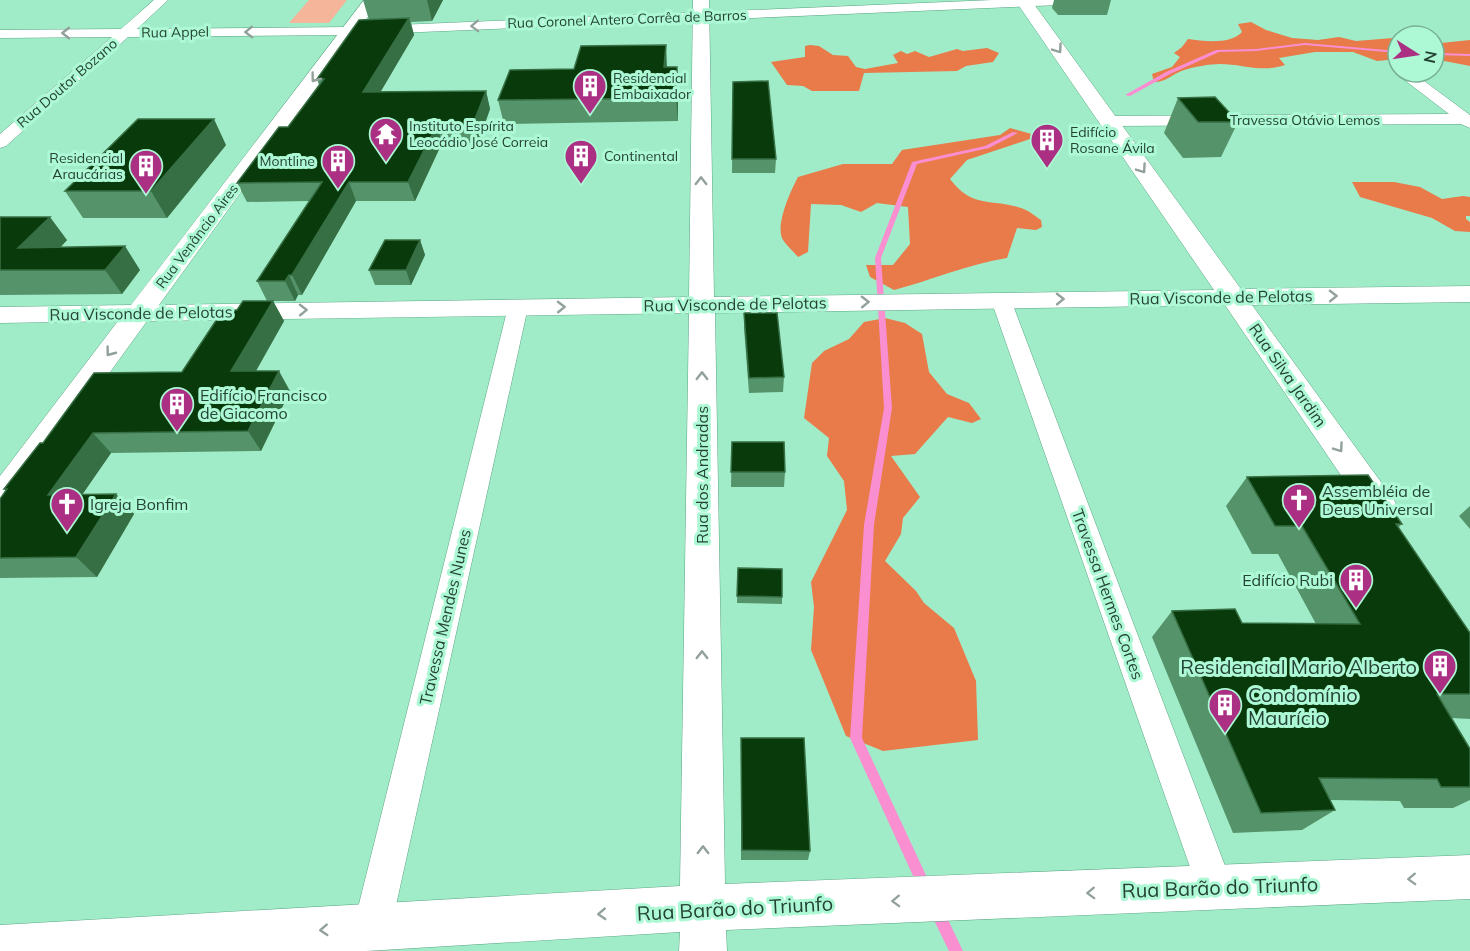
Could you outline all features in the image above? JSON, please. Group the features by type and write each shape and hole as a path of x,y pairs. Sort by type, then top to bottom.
{"street":[{"name":"Rua Doutor Bozano","path":"0,143 162,0"},
{"name":"Rua Venâncio Aires","path":"0,500 372,0"},
{"name":"Rua Coronel Antero Corrêa de Barros","path":"350,31 701,8 1083,0"},
{"name":"Rua Silva Jardim","path":"1023,1 1396,529"},
{"name":"Rua dos Andradas","path":"701,8 703,930"},
{"name":"Rua Appel","path":"0,34 350,31"},
{"path":"1419,84 1467,121"},
{"name":"Travessa Otávio Lemos","path":"1109,121 1467,121"},
{"name":"Rua Visconde de Pelotas","path":"0,315 1470,294"},
{"name":"Travessa Hermes Cortes","path":"1001,300 1215,888"},
{"name":"Travessa Mendes Nunes","path":"372,928 518,307"},
{"name":"Rua Barão do Triunfo","path":"0,949 372,928 703,930 1215,888 1470,877"}],"shaded area":[{"path":"309,0 347,0 329,23 289,23"},
{"path":"1251,22 1266,30 1292,38 1318,40 1339,37 1356,41 1386,39 1386,60 1377,61 1353,52 1315,52 1279,58 1285,65 1276,67 1211,65 1184,70 1162,81 1154,82 1152,74 1172,67 1180,57 1174,53 1188,39 1216,41 1231,39 1242,32 1238,24"},
{"path":"1470,40 1470,66 1446,61 1446,42"},
{"path":"805,46 819,46 833,55 848,56 856,67 865,69 898,63 893,55 901,51 907,54 915,51 929,57 957,49 963,51 987,48 999,53 993,62 966,66 957,71 864,73 859,91 812,91 803,86 787,85 771,62 805,57"},
{"path":"1010,128 1039,136 967,160 950,179 966,195 974,199 1021,208 1041,220 1042,227 1036,230 1017,228 1007,258 978,264 894,290 870,277 866,265 893,265 910,244 908,207 877,203 861,212 841,205 811,204 808,252 798,257 782,238 783,216 798,177 843,164 892,164 902,150 1000,135"},
{"path":"1352,182 1394,182 1420,187 1442,199 1470,197 1470,216 1466,216 1466,219 1470,222 1470,232 1455,231 1432,218 1360,197"},
{"path":"885,318 905,323 922,334 929,372 947,394 969,403 981,419 972,423 948,417 915,454 891,456 920,497 903,518 901,534 885,561 916,591 924,603 954,628 976,681 978,740 883,751 846,736 811,650 814,607 811,582 847,510 844,481 827,456 829,438 804,418 812,363 824,351 849,339 864,322"}],"building":[{"path":"409,18 363,92 486,91 473,124 437,125 408,182 349,182 292,275 289,275 285,281 257,281 322,182 237,183 279,127 288,127 324,79 317,79 359,20"},
{"path":"666,45 664,67 677,67 676,98 498,100 510,70 574,69 581,46"},
{"path":"768,81 776,159 732,159 733,82"},
{"path":"1215,97 1238,122 1198,122 1178,98"},
{"path":"138,119 214,119 151,191 65,191"},
{"path":"0,217 50,217 18,248 125,246 105,270 0,270"},
{"path":"385,240 420,240 406,270 369,270"},
{"path":"243,301 273,301 231,371 279,371 248,431 93,433 48,495 116,494 76,557 0,558 0,499 7,489 4,489 40,443 43,443 94,373 182,372 223,310 237,310"},
{"path":"744,313 777,313 784,377 749,378"},
{"path":"732,442 784,442 785,472 731,472"},
{"path":"1368,475 1402,524 1396,524 1470,633 1470,694 1437,694 1470,749 1470,787 1441,787 1437,779 1319,778 1335,810 1261,813 1172,611 1235,609 1242,623 1360,624 1302,526 1275,526 1247,477"},
{"path":"738,568 782,569 782,597 737,596"},
{"path":"741,738 804,738 810,851 742,850"}],"waterway":[{"path":"1128,95 1168,73 1218,51 1256,50 1305,44 1386,51"},
{"path":"1446,54 1470,55"},
{"path":"925,886 856,738 869,525 888,408 878,258 914,163 987,147 1015,133"},
{"path":"936,910 956,951"}],"place":[{"name":"Residencial Embaixador","path":"590,115"},
{"name":"Instituto Espírita Leocádio José Correia","path":"386,163"},
{"name":"Edifício Rosane Ávila","path":"1047,169"},
{"name":"Continental","path":"581,185"},
{"name":"Montline","path":"338,190"},
{"name":"Residencial Araucárias","path":"146,195"},
{"name":"Edifício Francisco de Giacomo","path":"177,433"},
{"name":"Assembléia de Deus Universal","path":"1299,529"},
{"name":"Igreja Bonfim","path":"67,533"},
{"name":"Edifício Rubi","path":"1356,609"},
{"name":"Residencial Mario Alberto","path":"1440,695"},
{"name":"Condomínio Maurício","path":"1225,734"}]}
